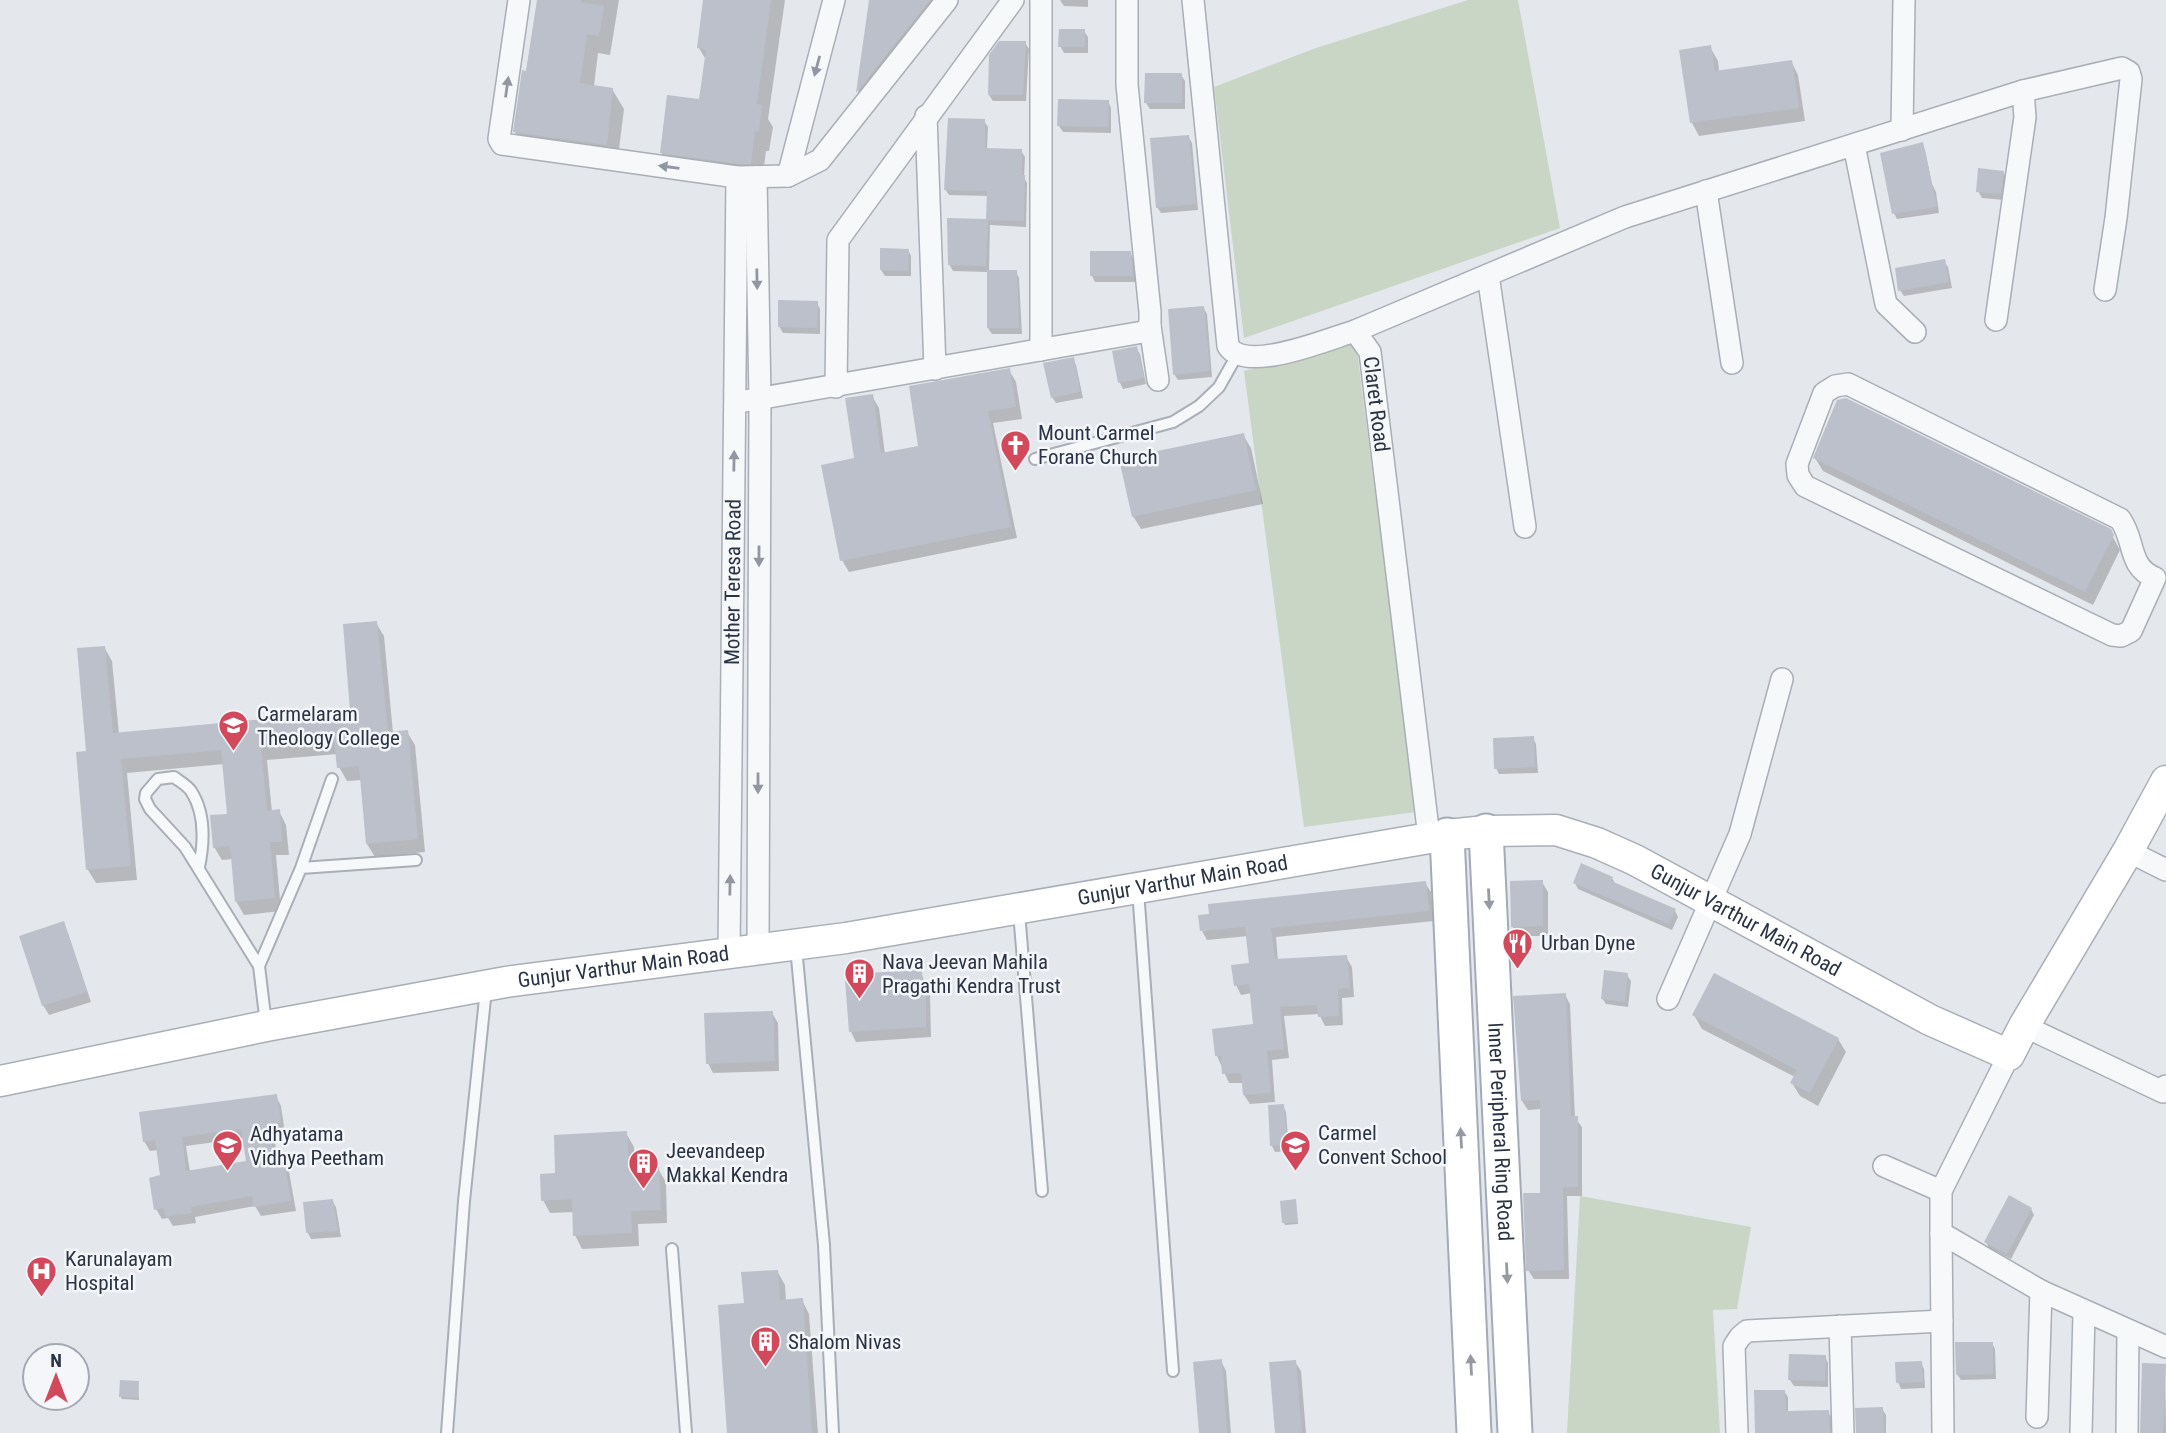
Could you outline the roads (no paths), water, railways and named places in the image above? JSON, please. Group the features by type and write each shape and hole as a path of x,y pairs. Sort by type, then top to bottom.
{"main road":[{"path":"2009,1055 2164,789"},
{"name":"Gunjur Varthur Main Road","path":"0,1081 266,1026 487,986 796,945 1138,890 1438,836 1486,831 1556,830 1597,843 1635,860 1930,1020 2009,1055"},
{"name":"Inner Peripheral Ring Road","path":"1486,831 1515,1433"},
{"name":"Inner Peripheral Ring Road","path":"1438,836 1474,1433"}],"street":[{"path":"519,0 499,139 502,144 746,177 788,176 820,160 947,0"},
{"path":"788,176 834,0"},
{"path":"836,387 838,240 1013,0"},
{"path":"1041,0 1041,350"},
{"path":"1127,0 1127,85 1150,326 1158,380"},
{"path":"1193,0 1227,341 1230,350 1237,355"},
{"path":"1902,130 1905,0"},
{"path":"1355,331 1625,217 2023,91 2122,68 2129,72 2132,79 2105,290"},
{"path":"1996,320 2025,117 2023,91"},
{"path":"926,116 935,369"},
{"path":"1854,145 1886,304 1915,332"},
{"path":"746,177 746,210"},
{"path":"1706,191 1732,363"},
{"name":"Mother Teresa Road","path":"744,951 760,399 746,210"},
{"name":"Mother Teresa Road","path":"744,951 735,402 746,210"},
{"path":"1488,275 1525,527"},
{"path":"735,402 836,387 1143,332 1150,326"},
{"name":"Claret Road","path":"1237,355 1254,358 1268,356 1355,331 1370,352 1438,836"},
{"path":"1848,384 2120,520 2127,529 2143,573 2160,581 2130,631 2121,636 2112,635 1805,486 1798,475 1797,464 1824,393 1835,386 1848,384"},
{"path":"1668,999 1740,834 1782,679"},
{"path":"2128,851 2166,870"},
{"path":"2024,1026 2163,1093 2166,1086"},
{"path":"1943,1433 1941,1191 2009,1055"},
{"path":"1884,1166 1941,1191"},
{"path":"1941,1233 2040,1292 2166,1348"},
{"path":"2037,1418 2040,1292"},
{"path":"2081,1433 2084,1313"},
{"path":"1737,1433 1734,1346 1747,1331 1942,1321"},
{"path":"1840,1326 1843,1433"},
{"path":"2127,1433 2128,1331"}],"lane":[{"path":"1035,459 1173,422 1199,406 1219,387 1237,355"},
{"path":"199,867 204,845 200,812 191,789 174,777 158,779 146,793 145,799 150,809 186,847 259,966 266,1026"},
{"path":"259,966 301,868 332,779"},
{"path":"301,868 416,860"},
{"path":"1138,890 1173,1371"},
{"path":"1019,909 1042,1191"},
{"path":"796,945 824,1245 833,1433"},
{"path":"447,1433 464,1201 487,986"},
{"path":"672,1249 686,1433"}],"place":[{"name":"Mount Carmel Forane Church","path":"1015,472"},
{"name":"Carmelaram Theology College","path":"234,753"},
{"name":"Urban Dyne","path":"1518,970"},
{"name":"Nava Jeevan Mahila Pragathi Kendra Trust","path":"859,1001"},
{"name":"Carmel Convent School","path":"1295,1172"},
{"name":"Adhyatama Vidhya Peetham","path":"227,1173"},
{"name":"Jeevandeep Makkal Kendra","path":"643,1190"},
{"name":"Karunalayam Hospital","path":"42,1298"},
{"name":"Shalom Nivas","path":"765,1369"}]}
